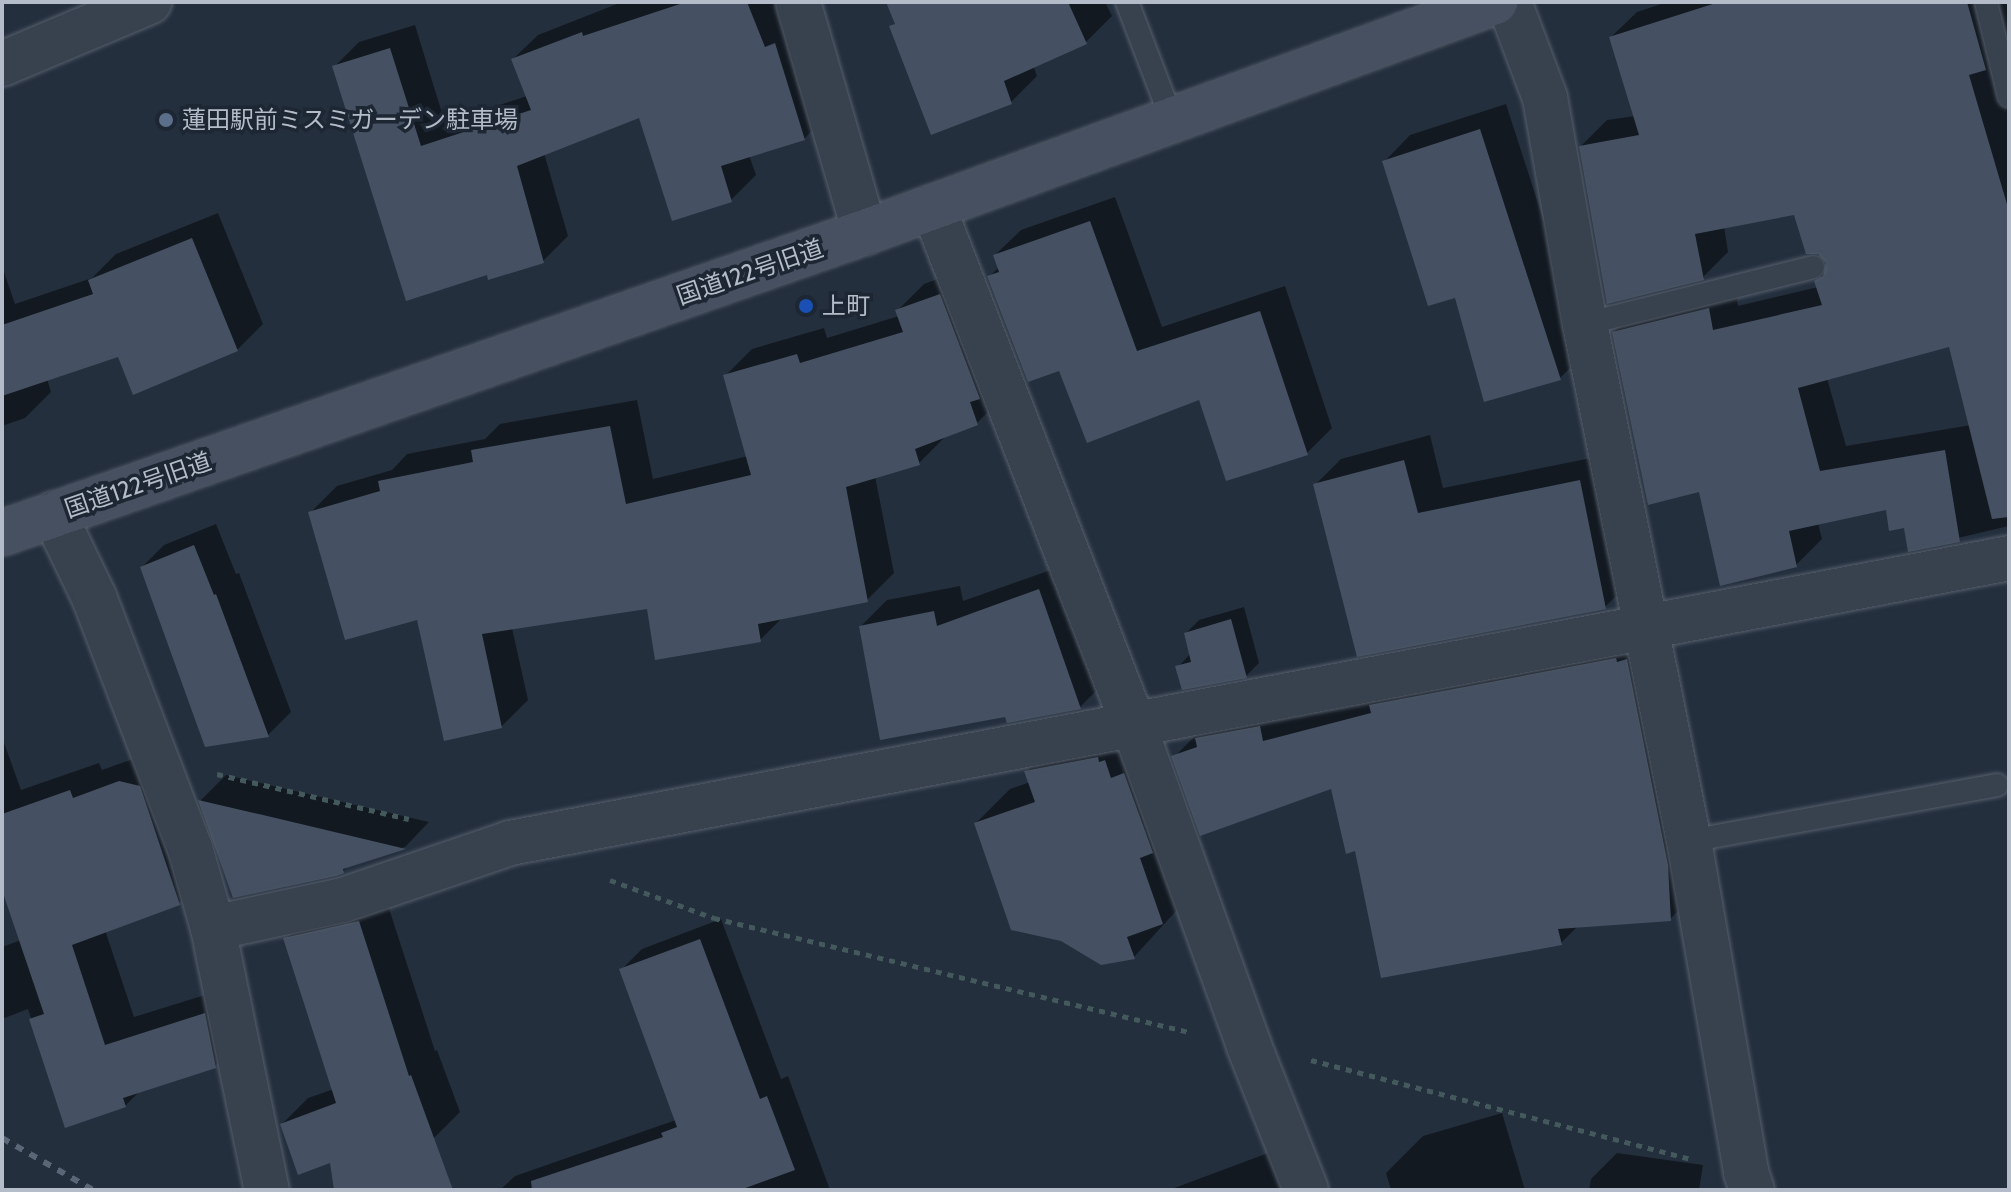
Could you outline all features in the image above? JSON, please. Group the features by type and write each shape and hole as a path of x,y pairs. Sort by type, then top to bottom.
{"street":[{"path":"2,64 149,2"},
{"path":"798,2 865,232"},
{"name":"国道122号旧道","path":"2,533 865,232 1495,2"},
{"path":"1509,2 1545,98 1643,628 1689,841 1749,1181"},
{"path":"933,207 1134,726 1249,1046 1306,1190"},
{"path":"54,514 94,597 159,760 213,928 267,1190"},
{"path":"213,928 343,900 510,843 2009,558"}],"lane":[{"path":"1127,2 1172,120"},
{"path":"1986,2 2009,96"},
{"path":"1585,324 1813,267"},
{"path":"1689,841 1997,785"}],"path":[{"path":"159,760 419,822"},
{"path":"598,875 714,918 1391,1079 1749,1181"}],"building":[{"path":"686,2 747,2 765,47 775,43 805,140 721,166 732,202 672,221 639,118 517,166 544,263 488,280 487,275 406,301 332,66 390,48 421,146 531,110 511,59 582,32 583,36"},
{"path":"886,2 1068,2 1087,44 1004,81 1012,104 931,135 889,26 895,24"},
{"path":"1719,2 1967,2 1986,70 1969,75 2009,211 2009,517 1992,519 1949,347 1798,388 1820,471 1945,450 1960,542 1908,552 1904,528 1889,531 1886,510 1789,531 1797,567 1720,586 1699,492 1648,505 1612,332 1709,308 1713,330 1822,305 1814,281 1823,276 1826,263 1818,254 1806,254 1794,215 1695,234 1704,280 1607,304 1579,146 1639,135 1609,37"},
{"path":"1480,129 1561,380 1484,402 1455,298 1428,306 1382,161"},
{"path":"1090,221 1137,351 1260,311 1308,455 1226,481 1199,400 1087,443 1059,371 1028,382 987,276 999,272 993,255"},
{"path":"192,238 238,351 133,395 118,357 2,396 2,325 93,294 88,280"},
{"path":"940,294 980,399 970,402 978,425 915,449 920,465 846,487 868,602 758,624 761,642 655,660 647,609 482,634 502,728 444,741 417,620 345,640 308,512 380,491 378,481 473,462 471,450 610,426 626,504 751,475 723,375 797,354 800,363 903,332 895,310"},
{"path":"1404,460 1418,513 1580,480 1606,609 1357,657 1313,484"},
{"path":"194,545 216,594 269,737 205,747 140,567"},
{"path":"1039,589 1081,709 1007,723 1005,717 880,740 859,626 934,611 937,626"},
{"path":"1231,619 1247,678 1182,690 1175,666 1191,662 1184,633"},
{"path":"1616,658 1617,662 1627,659 1668,865 1671,921 1558,929 1562,945 1381,978 1355,851 1346,854 1331,789 1200,836 1171,756 1197,747 1195,738 1260,726 1263,741 1371,713 1369,705"},
{"path":"1098,757 1099,762 1105,760 1111,778 1124,773 1153,853 1140,858 1163,924 1127,937 1135,959 1101,965 1061,941 1011,930 974,823 1035,802 1024,771"},
{"path":"119,781 140,786 180,905 72,945 105,1045 205,1013 216,1068 123,1098 126,1107 65,1128 29,1019 44,1014 2,890 2,814 70,790 73,798"},
{"path":"198,800 406,849 343,869 344,873 336,876 233,898"},
{"path":"359,921 409,1076 453,1190 334,1190 330,1163 298,1175 280,1124 336,1103 283,938"},
{"path":"700,939 760,1099 767,1096 795,1170 740,1190 532,1190 531,1181 663,1137 661,1133 677,1127 619,969"}],"railway":[{"path":"2,1138 93,1190"}],"place":[{"name":"蓮田駅前ミスミガーデン駐車場","path":"166,120"},
{"name":"上町","path":"806,306"}]}
